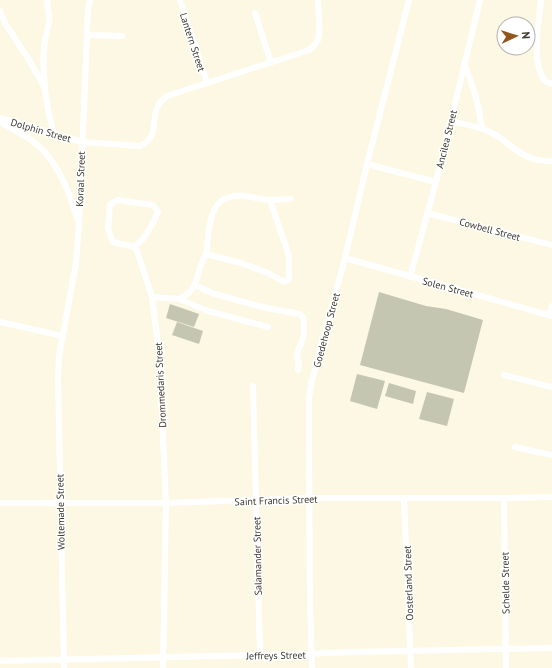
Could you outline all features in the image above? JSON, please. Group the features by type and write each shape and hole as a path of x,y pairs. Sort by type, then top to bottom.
{"street":[{"path":"47,0 49,19 45,34 44,48 45,89 49,118 54,134"},
{"name":"Koraal Street","path":"59,356 76,263 79,225 88,9 90,0"},
{"name":"Lantern Street","path":"180,0 206,83"},
{"name":"Lantern Street","path":"82,142 140,146 150,139 153,132 157,108 160,102 167,96 309,50 314,46 318,39 318,0"},
{"name":"Goedehoop Street","path":"312,668 310,602 309,400 311,384 345,258 367,164 409,0"},
{"name":"Ancilea Street","path":"410,277 436,182 480,0"},
{"path":"541,0 536,43 537,62 540,73 545,81 552,84"},
{"path":"0,11 5,23 29,60 45,89"},
{"path":"255,13 271,63"},
{"path":"87,35 122,36"},
{"path":"464,64 471,80 481,118 482,128"},
{"name":"Dolphin Street","path":"0,118 82,142"},
{"path":"450,121 482,128 493,133 522,154 533,159 552,161"},
{"path":"0,122 31,140 46,154 59,171 73,204 79,225"},
{"path":"367,164 436,182"},
{"path":"179,299 188,294 195,285 206,254 211,219 216,208 222,201 238,196 270,200 290,199"},
{"path":"117,200 153,205 158,212 144,238 134,248 113,242 108,229 110,205 117,200"},
{"path":"206,254 241,263 268,273 284,282 287,281 289,279 289,256 270,200"},
{"name":"Cowbell Street","path":"427,213 552,245"},
{"name":"Drommedaris Street","path":"134,248 137,251 152,297 159,352 166,503 163,668"},
{"name":"Solen Street","path":"345,258 550,315"},
{"path":"195,285 212,293 262,307 303,316 303,338 297,357 299,364 298,370"},
{"path":"152,297 179,299 208,311 268,327"},
{"path":"550,315 552,306"},
{"path":"0,322 63,336"},
{"name":"Woltemade Street","path":"59,356 60,504 64,668"},
{"path":"504,374 552,387"},
{"name":"Salamander Street","path":"253,386 260,655"},
{"path":"515,447 552,455"},
{"name":"Saint Francis Street","path":"0,503 166,503 310,498 552,497"},
{"name":"Oosterland Street","path":"404,498 411,668"},
{"name":"Schelde Street","path":"504,498 506,668"},
{"name":"Jeffreys Street","path":"0,661 552,648"}],"green space":[{"path":"379,292 426,306 446,309 483,320 464,393 360,365"},
{"path":"170,304 199,314 194,327 166,318"},
{"path":"177,322 203,331 199,344 172,335"},
{"path":"357,374 385,381 377,409 350,401"},
{"path":"389,383 416,391 413,404 385,396"},
{"path":"427,392 454,399 447,426 419,419"}]}
